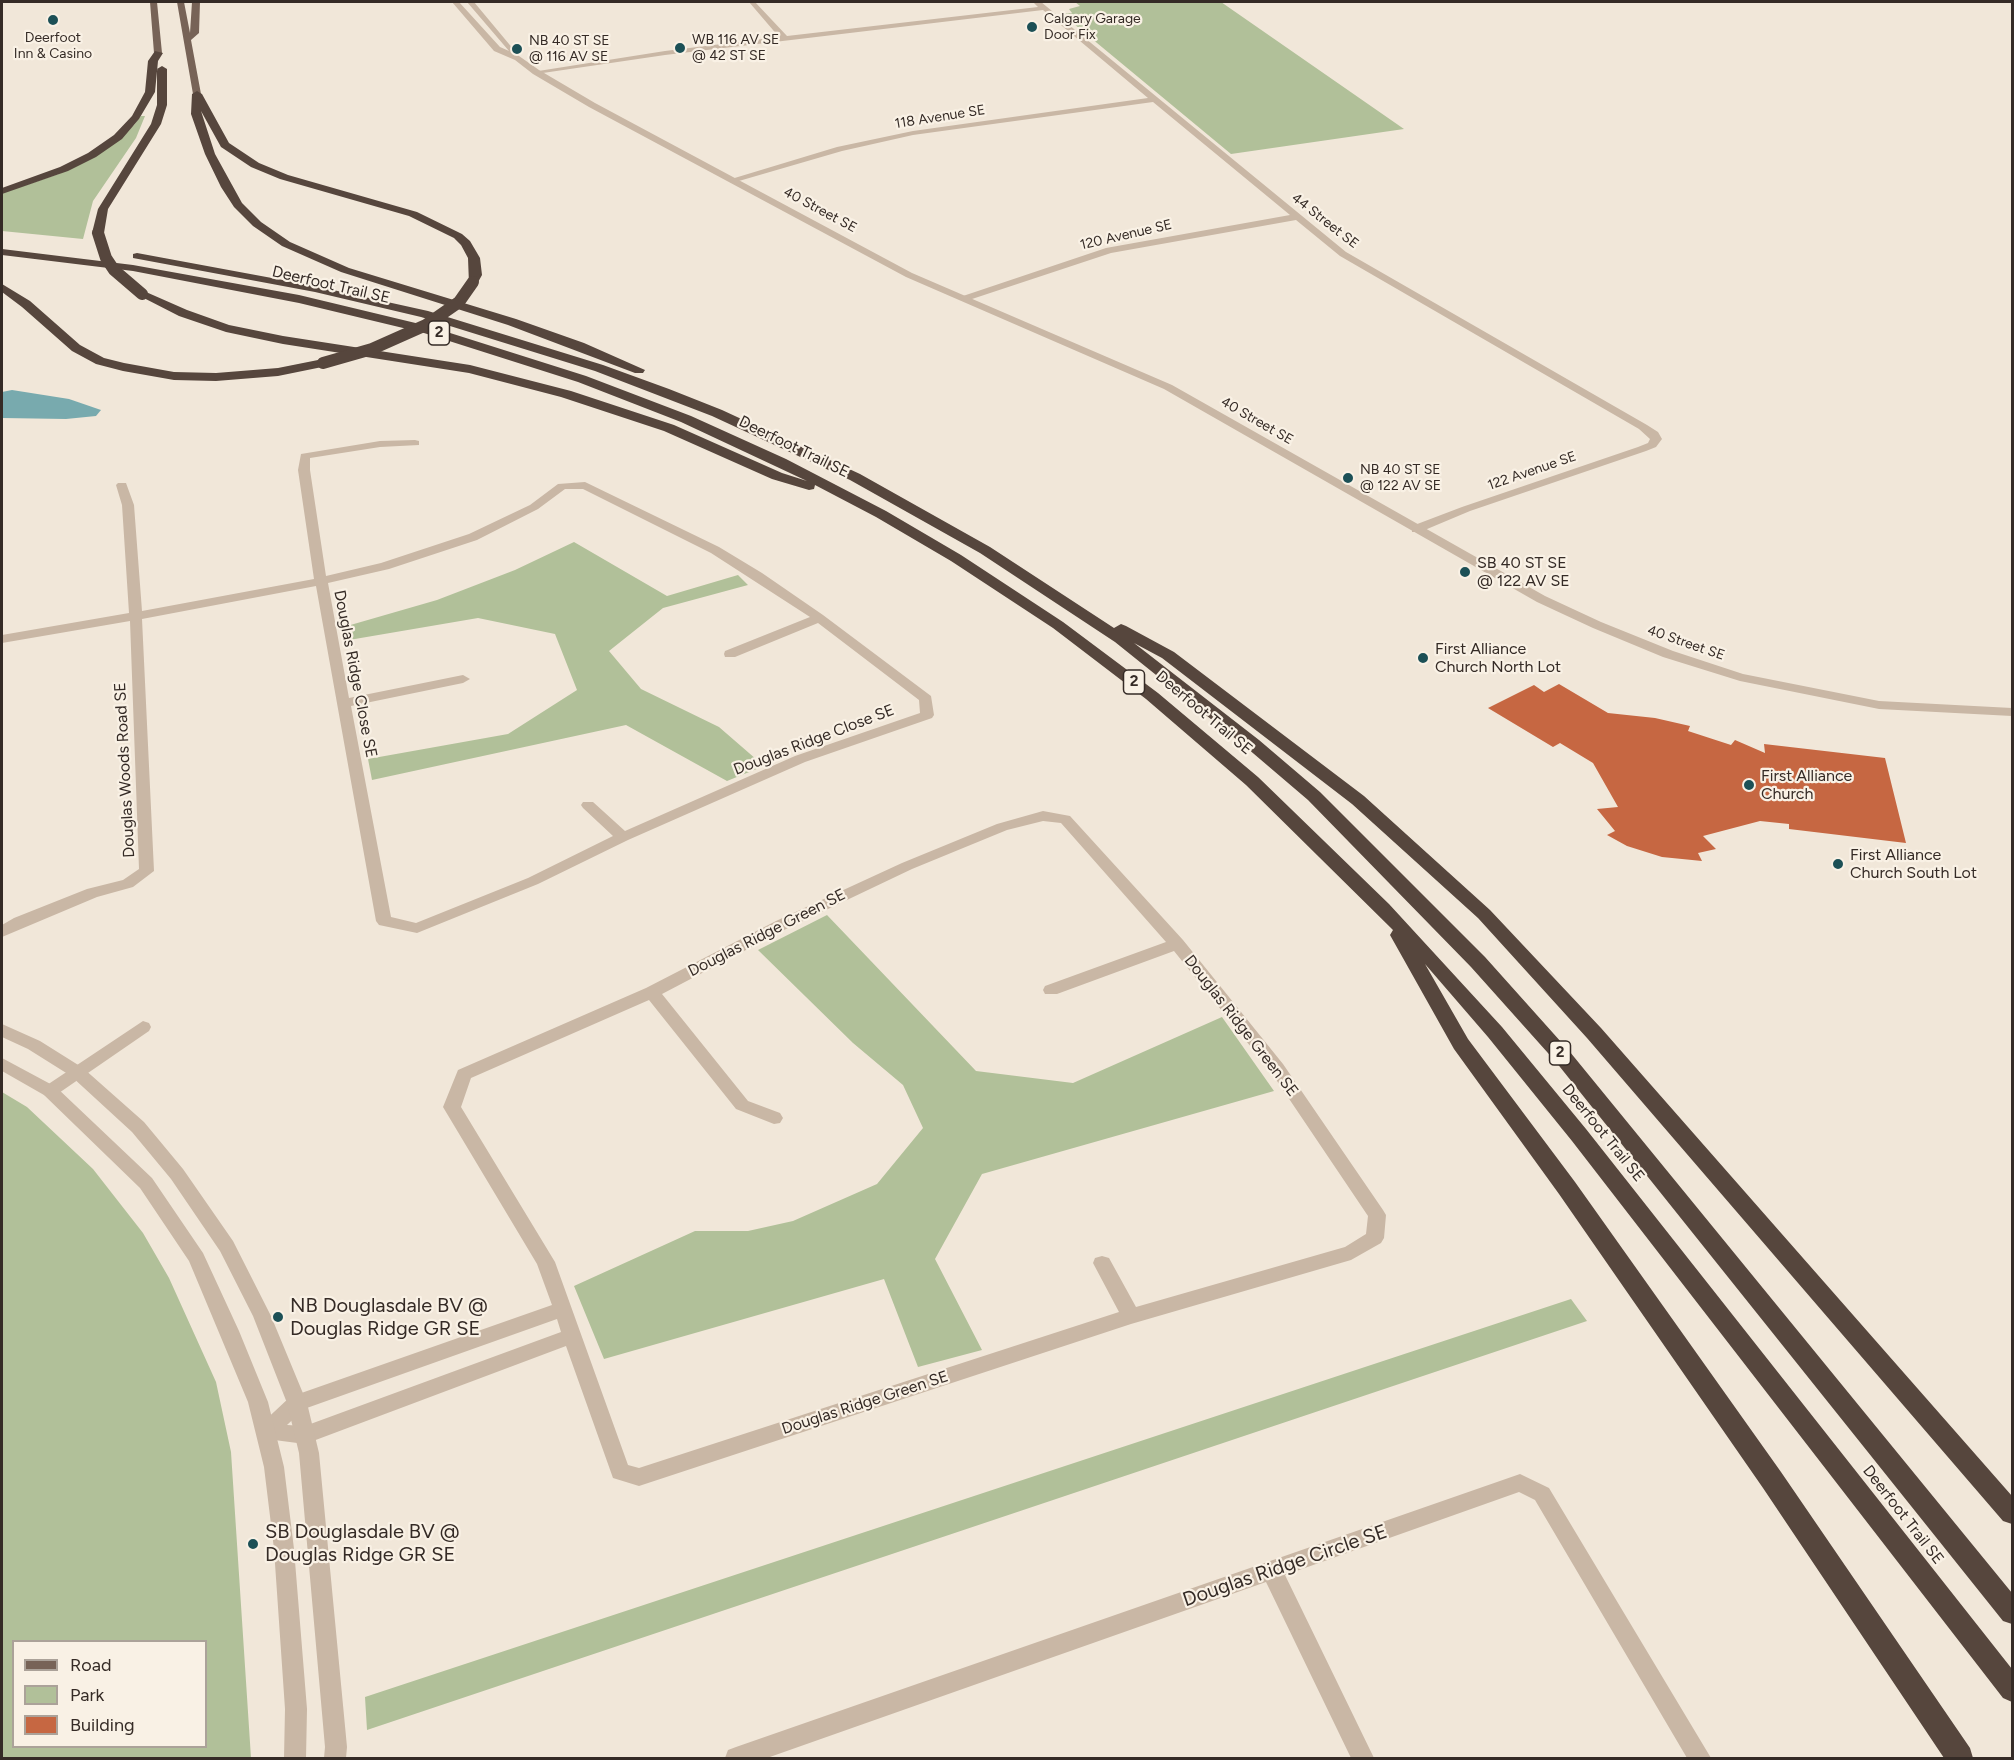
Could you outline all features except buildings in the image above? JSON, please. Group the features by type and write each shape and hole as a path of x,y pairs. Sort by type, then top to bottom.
{"highway":[{"path":"2,191 64,169 92,155 118,137 136,117 150,92 153,61 158,53"},
{"path":"158,53 161,59 163,79 160,114 150,136 104,209 98,233 105,258 114,270 142,294 183,313 226,328 283,340 470,369 566,394 669,428 777,476 852,499"},
{"path":"2,287 26,304 76,348 100,361 174,376 216,377 278,372 323,363 372,349 426,326 459,302 476,275 474,258 466,243 413,214 284,177 239,156 225,145 197,94"},
{"path":"197,94 196,114 210,154 226,188 238,205 257,224 286,244 345,270 580,346 732,409 810,455"},
{"name":"Deerfoot Trail SE","path":"2,240 121,254 205,267 353,297 424,314 599,368 717,413 810,455 922,513 1026,576 1120,639 1253,744 1314,796 1414,895 1563,1057 2013,1612"},
{"name":"Deerfoot Trail SE","path":"2,252 134,268 261,291 428,330 526,360 638,400 771,457 852,499 956,558 1125,675 1252,781 1383,908 1480,1014 1579,1135 2013,1689"},
{"path":"1026,576 1168,655 1358,800 1484,914 1594,1033 2013,1513"},
{"path":"1383,908 1461,1044 1567,1188 1772,1480 1960,1758"}],"main road":[{"path":"153,2 158,53"},
{"path":"180,2 197,94"},
{"path":"188,38 195,33 196,2"}],"street":[{"name":"40 Street SE","path":"456,2 497,49 518,58"},
{"name":"40 Street SE","path":"471,2 518,58 536,72 909,275 1168,387 1416,530 1596,625 1668,654 1740,677 1879,705 2013,712"},
{"path":"752,2 784,39"},
{"name":"44 Street SE","path":"1037,2 1343,254 1643,427 1656,439"},
{"path":"536,72 665,52 1044,8"},
{"name":"118 Avenue SE","path":"732,180 840,149 913,133 1156,99"},
{"name":"120 Avenue SE","path":"966,298 1109,250 1296,217"},
{"name":"122 Avenue SE","path":"1416,530 1466,509 1642,449 1652,445 1656,439"},
{"path":"321,581 304,470 305,456 380,444 415,443"},
{"name":"Douglas Ridge Close SE","path":"2,639 321,581 385,566 473,537 534,507 562,486 585,484 715,550 819,618 926,699 927,715 800,759 623,837 533,881 417,928 384,921 321,581"},
{"path":"122,485 128,505 136,616"},
{"name":"Douglas Woods Road SE","path":"2,932 19,922 92,893 128,884 147,872 136,616"},
{"path":"730,654 819,618"},
{"path":"344,703 463,679"},
{"path":"588,805 623,837"},
{"name":"Douglas Ridge Green SE","path":"1043,816 1065,819 1178,944 1277,1068 1377,1215 1375,1238 1351,1253 1131,1316 639,1477 620,1472 546,1262 452,1107 464,1074 652,992 847,893 1002,827 1043,816"},
{"path":"1051,990 1178,944"},
{"path":"652,992 742,1105 774,1118"},
{"path":"50,1091 142,1028"},
{"path":"2,1030 34,1045 77,1072 138,1127 177,1174 227,1246 262,1316 297,1403 305,1435 336,1747 335,1758"},
{"path":"2,1064 50,1091 146,1183 198,1258 258,1402 274,1467 284,1549 296,1709 295,1758"},
{"path":"1102,1263 1131,1316"},
{"path":"266,1432 297,1403 562,1309"},
{"path":"266,1432 305,1435 571,1336"},
{"name":"Douglas Ridge Circle SE","path":"736,1758 1520,1483 1542,1494 1700,1758"},
{"path":"1272,1571 1363,1758"}],"green space":[{"path":"1075,2 1221,2 1404,129 1231,154 1062,14 1072,13 1069,9 1080,6"},
{"path":"141,116 145,116 136,138 93,201 83,239 2,231 2,193 59,174 134,125"},
{"path":"574,542 667,596 738,575 748,585 663,608 609,651 641,689 719,727 764,766 727,781 626,725 372,780 368,759 508,734 577,690 555,634 478,618 349,640 347,626 437,600 515,570"},
{"path":"827,915 976,1071 1073,1083 1222,1017 1274,1091 982,1174 935,1259 982,1350 918,1367 884,1279 604,1359 574,1286 695,1231 748,1231 793,1221 877,1184 923,1128 903,1085 853,1043 758,950"},
{"path":"2,1092 27,1107 93,1169 143,1233 169,1278 216,1382 231,1452 251,1758 2,1758"},
{"path":"1571,1299 1587,1321 367,1730 365,1697"}],"water":[{"path":"12,390 69,399 101,410 96,416 66,419 2,418 2,392"}],"place":[{"name":"Deerfoot Inn & Casino","path":"53,20"},
{"name":"Calgary Garage Door Fix","path":"1032,27"},
{"name":"WB 116 AV SE @ 42 ST SE","path":"680,48"},
{"name":"NB 40 ST SE @ 116 AV SE","path":"517,49"},
{"name":"NB 40 ST SE @ 122 AV SE","path":"1348,478"},
{"name":"SB 40 ST SE @ 122 AV SE","path":"1465,572"},
{"name":"First Alliance Church North Lot","path":"1423,658"},
{"name":"First Alliance Church","path":"1749,785"},
{"name":"First Alliance Church South Lot","path":"1838,864"},
{"name":"NB Douglasdale BV @ Douglas Ridge GR SE","path":"278,1317"},
{"name":"SB Douglasdale BV @ Douglas Ridge GR SE","path":"253,1544"}]}
